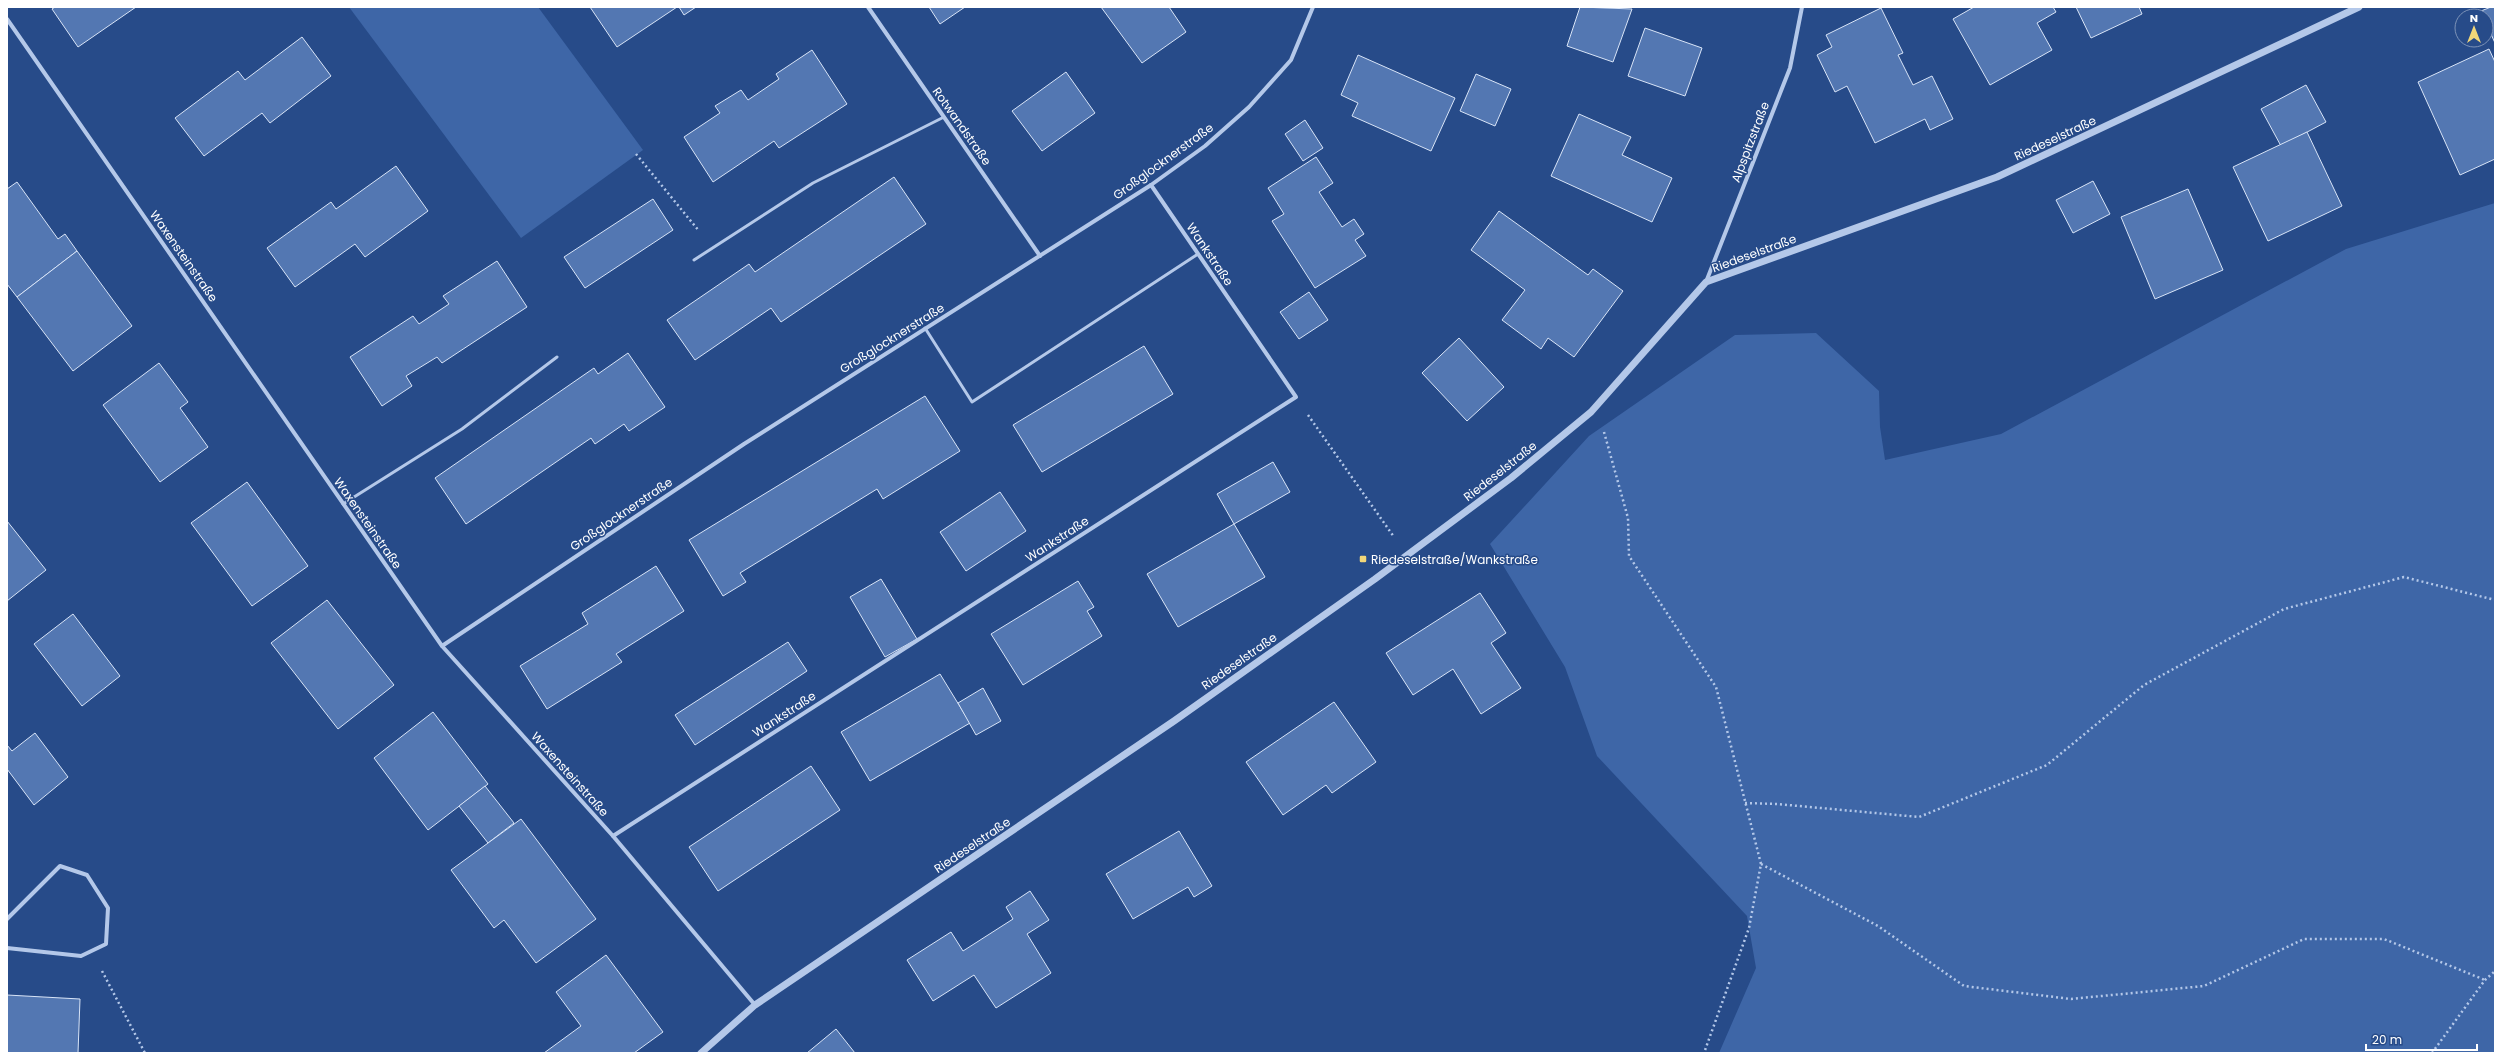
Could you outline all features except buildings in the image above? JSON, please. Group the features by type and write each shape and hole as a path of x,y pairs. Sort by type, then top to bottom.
{"street":[{"name":"Rotwandstraße","path":"868,7 1040,256"},
{"name":"Großglocknerstraße","path":"442,646 744,444 1151,185 1205,146 1249,107 1291,60 1313,7"},
{"name":"Alpspitzstraße","path":"1706,282 1790,68 1802,7"},
{"name":"Riedeselstraße","path":"701,1053 755,1005 1167,725 1407,555 1511,478 1591,412 1706,282 1997,177 2359,7"},
{"name":"Waxensteinstraße","path":"7,19 442,646 613,836 755,1005"},
{"name":"Wankstraße","path":"613,836 1296,397 1151,185"},
{"path":"7,919 60,866 86,875 108,908 106,944 81,956 7,948"}],"lane":[{"path":"694,260 813,184 944,117"},
{"path":"925,328 972,402 1198,254"},
{"path":"344,504 462,430 557,357"}],"path":[{"path":"636,154 713,248"},
{"path":"1296,397 1407,555"},
{"path":"1591,412 1603,426 1628,518 1629,556 1716,687 1761,864 1749,928 1704,1053"},
{"path":"1745,803 1777,804 1919,817 2047,765 2144,685 2284,609 2404,577 2495,600"},
{"path":"1761,864 1878,926 1964,986 2071,999 2204,986 2304,939 2384,939 2485,980"},
{"path":"92,950 145,1053"},
{"path":"2432,1053 2485,980 2495,971"}],"shaded area":[{"path":"349,7 538,7 643,150 521,238"},
{"path":"2495,203 2495,1053 1719,1053 1756,968 1747,916 1597,756 1565,667 1490,544 1589,436 1735,335 1816,333 1879,391 1880,427 1885,460 2001,434 2346,249"}],"place":[{"name":"Riedeselstraße/Wankstraße","path":"1363,559"}]}
